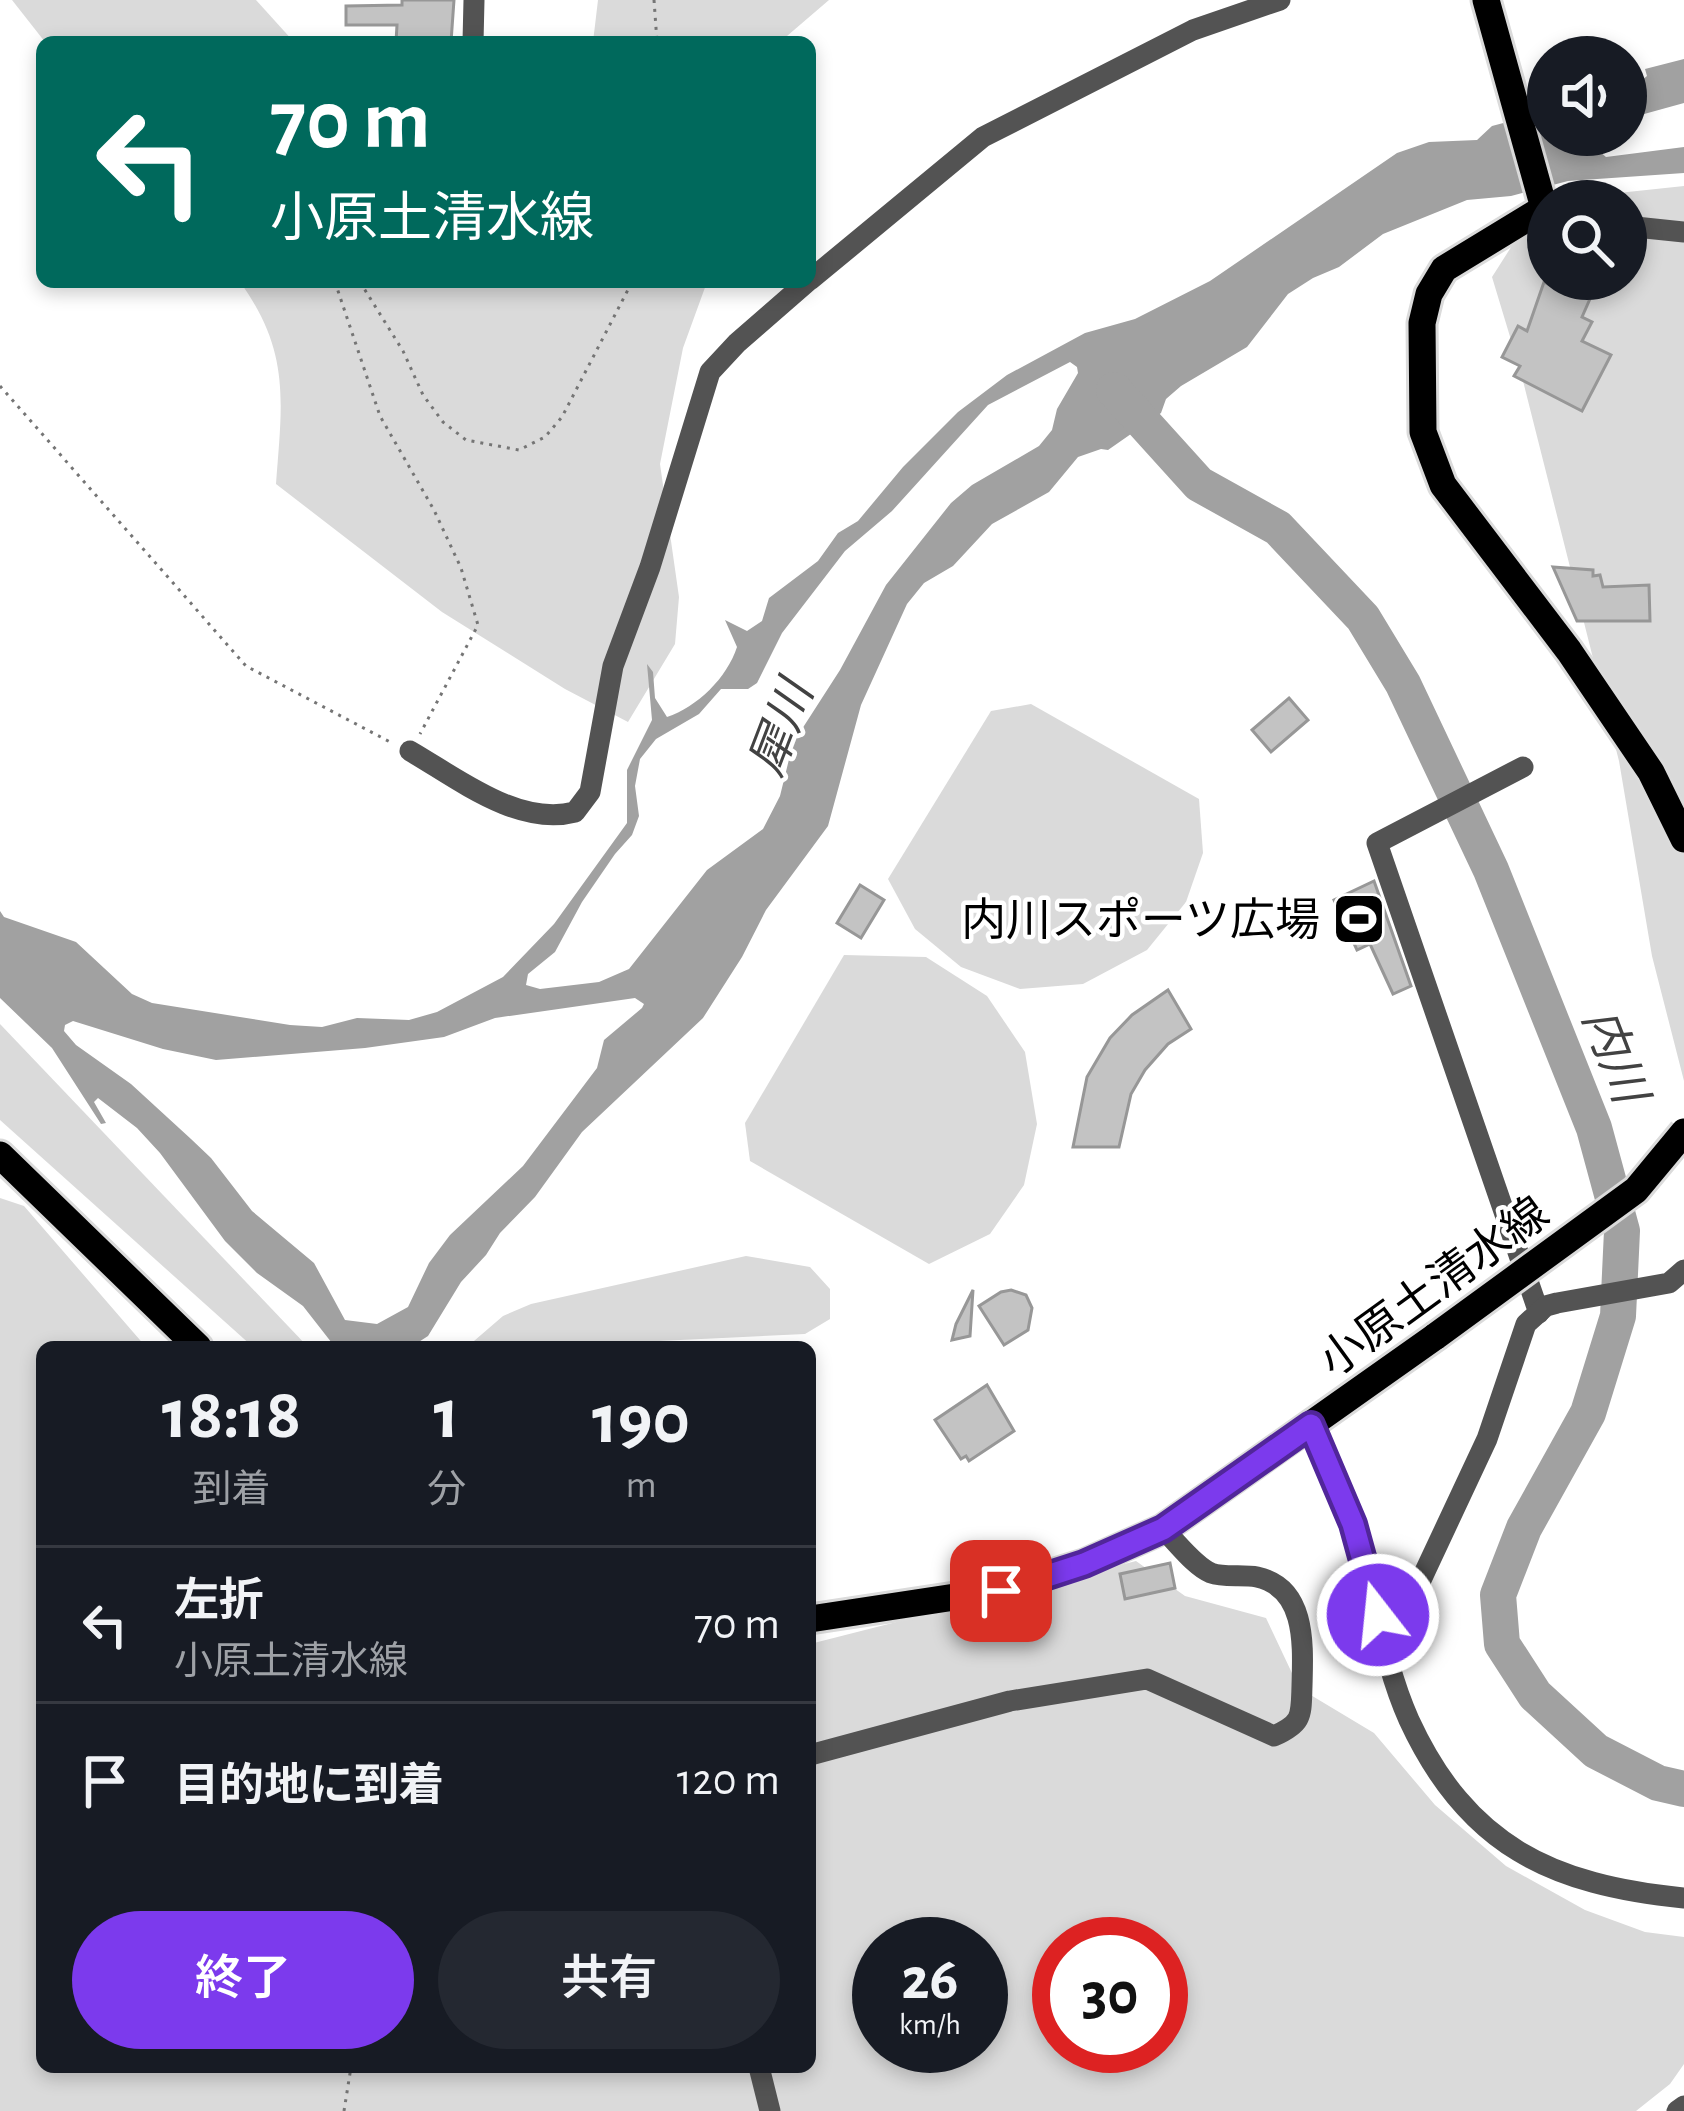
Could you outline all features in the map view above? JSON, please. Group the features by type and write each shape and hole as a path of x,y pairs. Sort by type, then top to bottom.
{"main road":[{"path":"1486,0 1538,180"},
{"path":"1527,216 1444,269 1429,294 1422,323 1423,432 1443,485 1569,650 1651,772 1684,839"},
{"name":"小原土清水線","path":"816,1618 1001,1591 1084,1564 1163,1529 1636,1190 1684,1132"},
{"path":"0,1155 192,1341"}],"street":[{"path":"473,36 474,0"},
{"path":"816,274 982,137 1193,30 1280,0"},
{"path":"1647,228 1684,232"},
{"path":"410,752 502,803 542,815 575,812 590,792 613,666 650,566 710,372 800,288"},
{"path":"1522,767 1377,843 1548,1308"},
{"path":"1391,1660 1413,1597 1487,1439 1526,1324 1548,1308 1676,1276"},
{"path":"1311,1425 1353,1524 1410,1722 1462,1804 1504,1842 1570,1877 1618,1892 1684,1898"},
{"path":"816,1753 1010,1701 1148,1679 1274,1736 1292,1728 1298,1722 1301,1702 1298,1610 1278,1586 1260,1578 1209,1573 1163,1529"},
{"path":"760,2073 770,2111"}],"path":[{"path":"654,0 657,36"},
{"path":"0,386 246,666 410,752 478,625 461,568 434,510 380,416 336,288"},
{"path":"364,288 443,422 466,440 519,450 545,437 562,416 629,288"},
{"path":"344,2111 350,2073"}],"shaded area":[{"path":"12,0 256,0 289,36 40,36"},
{"path":"598,0 829,0 787,36 594,36"},
{"path":"1684,59 1684,103 1647,113 1647,68"},
{"path":"1527,117 1527,156 1647,156 1647,152 1684,147 1684,173 1527,180 1527,192 1467,200 1383,234 1339,267 1288,294 1247,347 1181,386 1166,399 1161,413 1108,450 1078,457 1049,492 992,524 953,566 924,583 907,604 861,705 828,826 766,910 703,1018 582,1132 535,1197 461,1282 420,1341 330,1341 303,1306 257,1273 225,1241 137,1128 98,1098 94,1102 106,1123 101,1124 52,1048 0,998 0,911 4,917 76,942 132,994 152,1003 290,1025 322,1027 357,1018 409,1020 437,1012 503,977 554,924 627,823 627,770 652,720 647,664 653,672 655,698 667,717 689,706 710,690 737,647 725,620 747,631 762,621 769,598 818,561 838,533 858,521 958,412 1007,375 1085,333 1135,319 1210,281 1397,153 1429,142 1477,140 1492,126","holes":["1070,362 1078,373 1057,409 1052,430 1039,446 972,485 951,503 886,585 793,743 780,796 763,829 707,870 629,969 599,982 540,989 526,985 528,974 555,952 582,902 632,835 639,816 635,786 640,759 656,739 699,714 721,689 748,689 757,683 782,633 845,551 892,511 988,405","635,998 644,1004 604,1040 597,1068 523,1166 450,1235 429,1263 408,1307 377,1324 345,1320 314,1263 252,1211 191,1139 64,1031 73,1021 216,1060 444,1037 495,1018"]},
{"path":"1684,186 1684,1081 1652,956 1619,761 1521,373 1492,277 1527,222 1527,300 1647,300 1647,190"},
{"path":"244,288 705,288 683,348 660,464 679,597 675,644 628,722 565,689 442,612 276,484 279,379 268,332"},
{"path":"1031,704 1199,799 1203,853 1186,902 1147,950 1083,984 1020,989 961,967 915,929 888,879 991,711"},
{"path":"844,955 926,957 987,996 1025,1052 1037,1124 1024,1185 990,1234 929,1264 750,1161 745,1123"},
{"path":"0,1024 302,1341 246,1341 0,1120"},
{"path":"0,1198 24,1206 141,1341 36,1341 36,2073 816,2073 816,1642 1136,1561 1185,1596 1266,1618 1299,1688 1374,1733 1435,1805 1506,1866 1585,1910 1645,1932 1684,1937 1684,2064 1670,2084 1636,2111 0,2111"},
{"path":"746,1256 810,1267 830,1289 830,1319 805,1334 659,1341 474,1341 503,1316 531,1304"}],"building":[{"path":"402,0 454,0 451,36 396,36 397,25 346,25 346,6 402,5"},
{"path":"1538,300 1589,300 1582,317 1592,322 1582,341 1611,355 1582,411 1514,376 1520,366 1502,357 1518,326 1527,331"},
{"path":"1553,567 1593,570 1603,587 1649,585 1650,621 1577,621"},
{"path":"1289,698 1308,720 1271,752 1252,730"},
{"path":"1374,881 1411,986 1393,994 1370,944 1357,950 1334,900"},
{"path":"860,885 884,900 861,938 837,923"},
{"path":"1168,990 1191,1029 1168,1044 1145,1070 1131,1094 1119,1147 1073,1147 1087,1077 1110,1038 1132,1015"},
{"path":"973,1290 970,1336 952,1340 956,1324"},
{"path":"1011,1290 1026,1295 1032,1308 1028,1330 1004,1345 979,1306"},
{"path":"987,1385 1014,1431 969,1461 966,1456 961,1459 935,1420"},
{"path":"1170,1563 1175,1588 1125,1599 1120,1574"}],"waterway":[{"name":"内川","path":"1114,390 1199,484 1278,528 1363,618 1403,684 1491,870 1594,1128 1622,1231 1618,1316 1588,1413 1524,1528 1498,1595 1502,1644 1535,1695 1596,1751 1658,1783 1684,1789"}],"place":[{"name":"内川スポーツ広場","path":"1359,919"}],"route":[{"path":"1001,1591 1084,1564 1163,1529 1311,1425 1353,1524 1378,1615"}],"water label":[{"name":"犀川","path":"780,728"}]}
